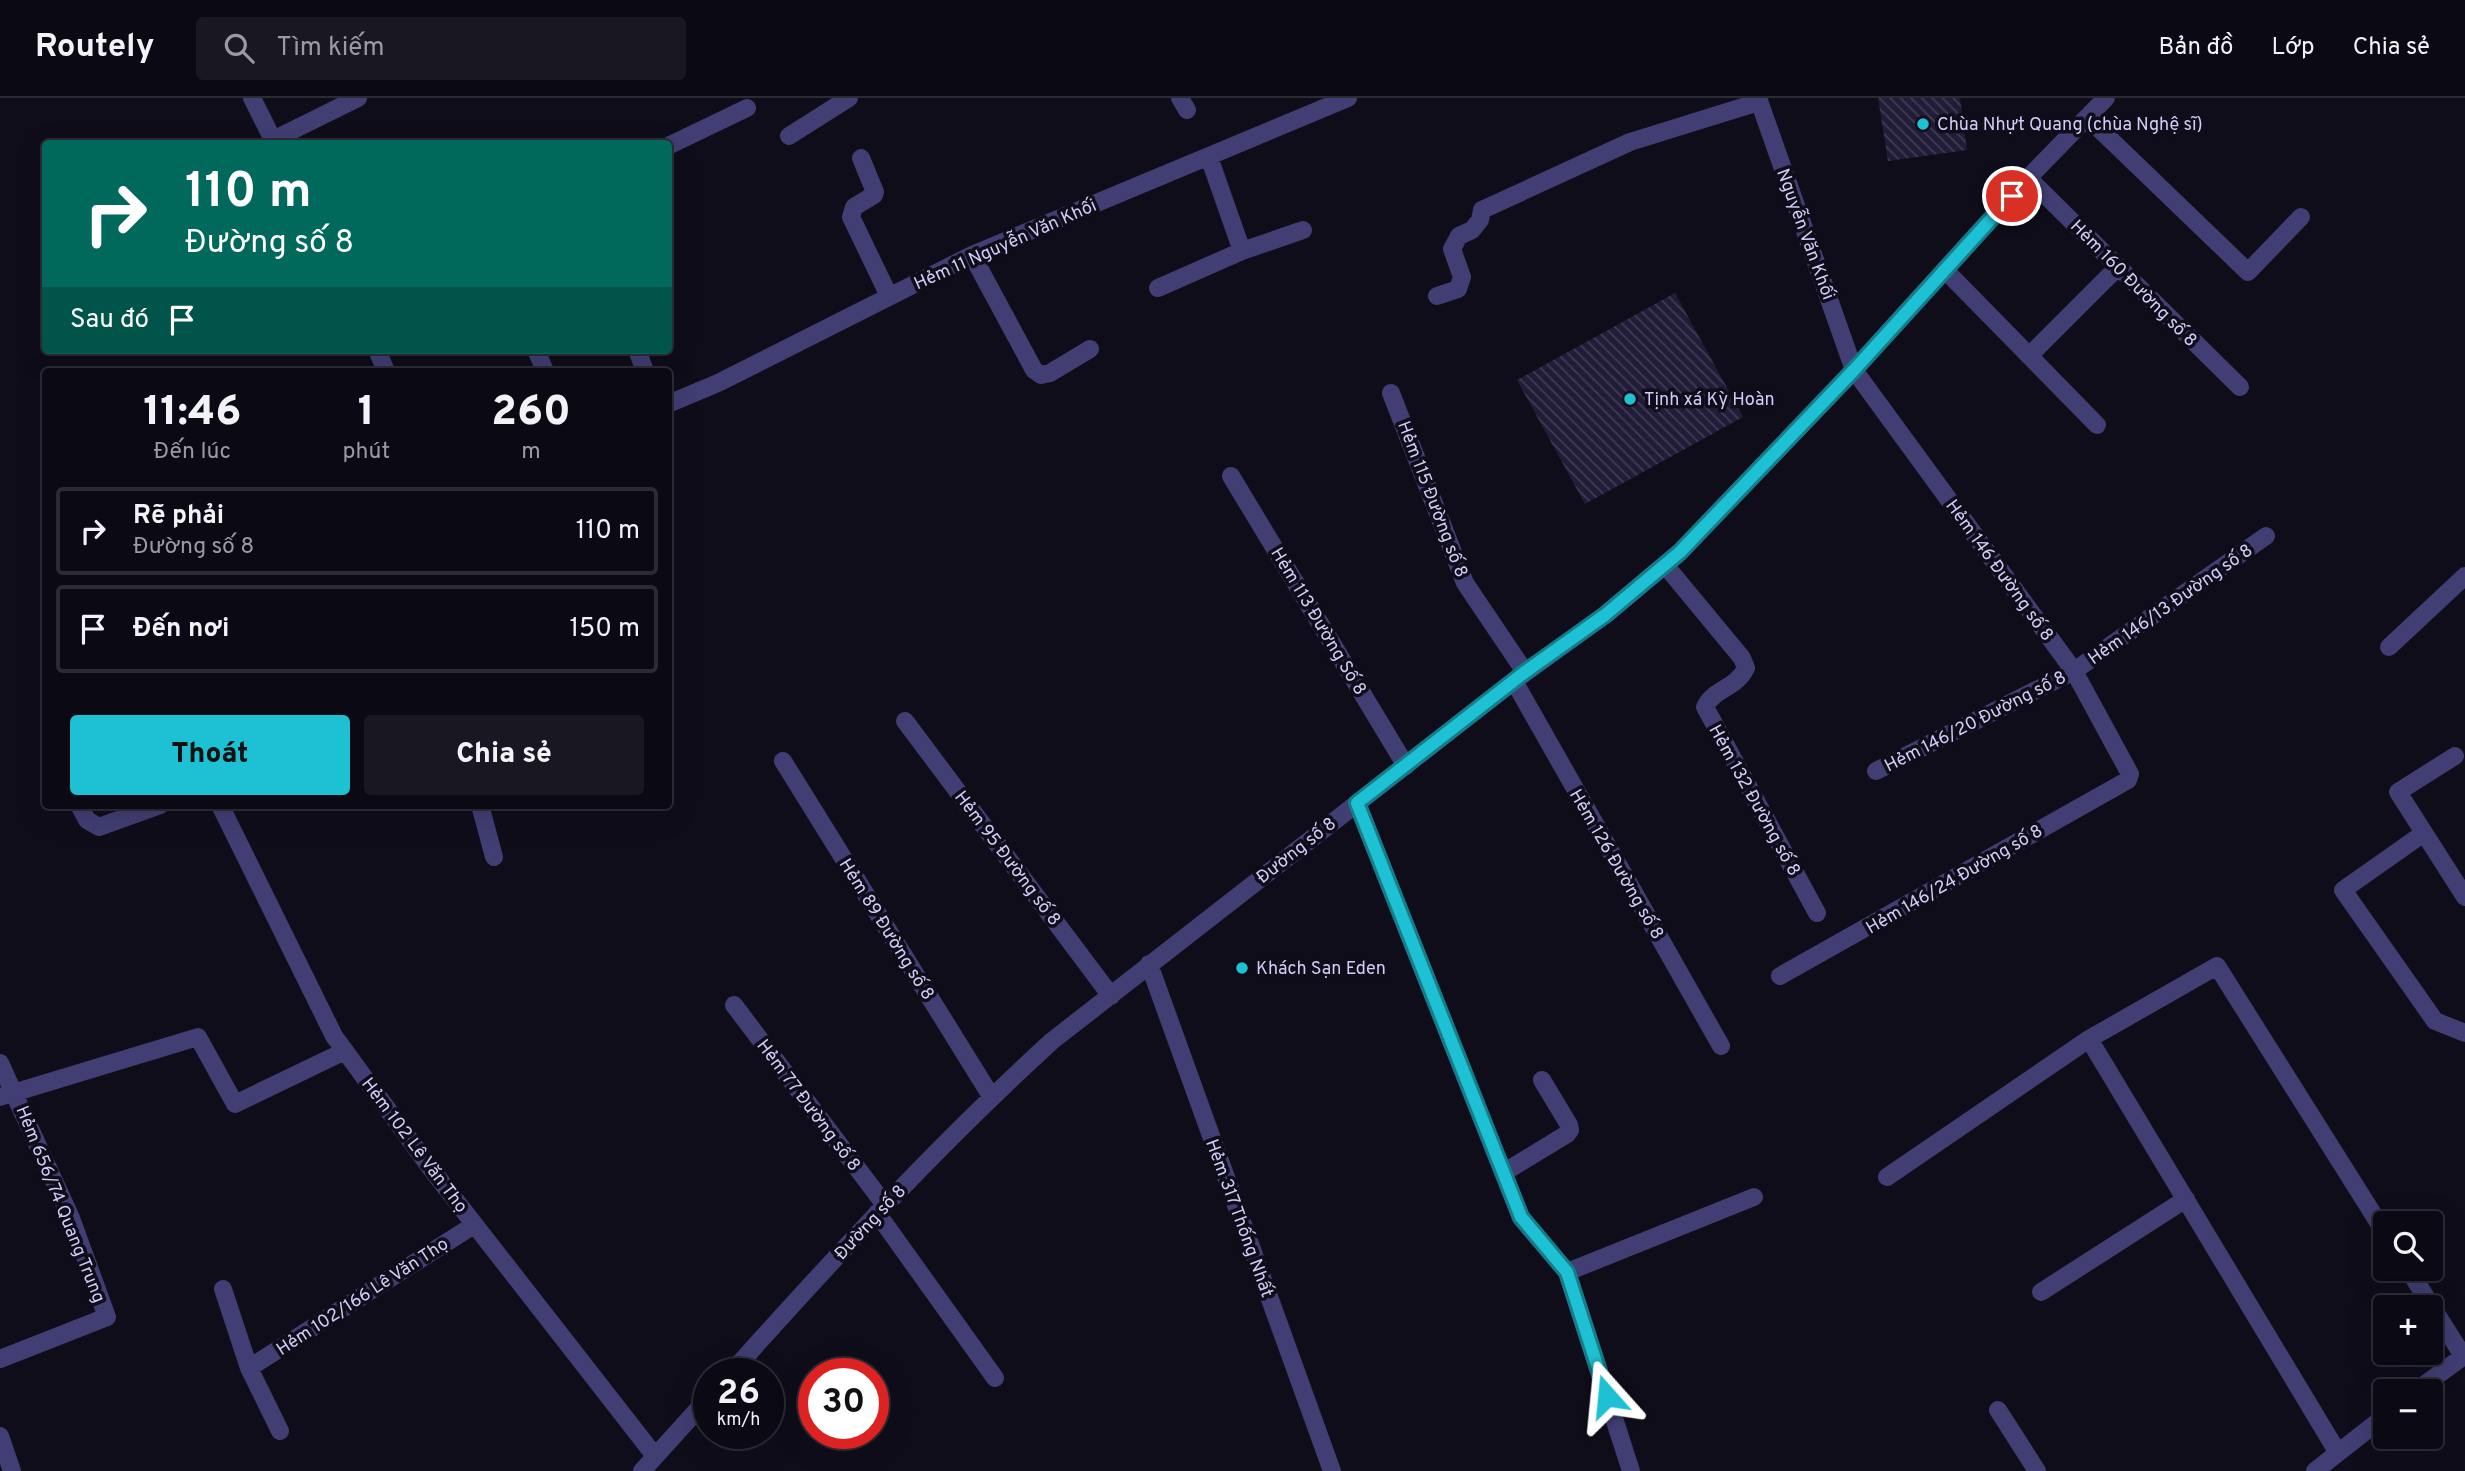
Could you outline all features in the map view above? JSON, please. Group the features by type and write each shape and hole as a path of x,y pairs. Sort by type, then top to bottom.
{"street":[{"path":"252,98 273,140"},
{"path":"278,140 358,98"},
{"path":"789,136 849,98"},
{"name":"Hẻm 11 Nguyễn Văn Khối","path":"672,402 718,383 972,255 1348,98"},
{"name":"Đường số 8","path":"745,1358 881,1209 991,1096 1052,1041 1520,677 1605,615 1665,565 1723,509 1854,370 2028,178 2106,98"},
{"path":"1437,296 1458,289 1462,277 1452,249 1459,236 1472,230 1480,220 1482,210 1630,142 1758,100"},
{"name":"Nguyễn Văn Khối","path":"1758,100 1854,370"},
{"path":"672,143 747,107"},
{"path":"2088,118 2248,272 2301,217"},
{"path":"1209,157 1242,251"},
{"path":"860,158 875,192 854,207 851,217 889,296"},
{"name":"Hẻm 160 Đường số 8","path":"2028,178 2240,387"},
{"path":"1158,288 1242,251 1303,230"},
{"path":"972,255 1034,370 1041,374 1050,373 1090,349"},
{"path":"2029,356 2118,267"},
{"path":"1945,270 2097,425"},
{"name":"Hẻm 146 Đường số 8","path":"1854,370 2074,671 2128,768 2128,780"},
{"name":"Hẻm 115 Đường số 8","path":"1391,393 1465,583 1520,677"},
{"name":"Hẻm 113 Đường Số 8","path":"1231,476 1406,766"},
{"name":"Hẻm 146/13 Đường số 8","path":"2074,671 2266,536"},
{"name":"Hẻm 132 Đường số 8","path":"1665,565 1742,658 1746,668 1740,679 1709,699 1705,707 1816,912"},
{"path":"2389,647 2465,576"},
{"name":"Hẻm 146/20 Đường số 8","path":"1876,771 2074,671"},
{"name":"Hẻm 126 Đường số 8","path":"1520,677 1721,1046"},
{"name":"Hẻm 95 Đường số 8","path":"905,721 1111,996"},
{"path":"2455,756 2398,792 2465,897"},
{"name":"Hẻm 89 Đường số 8","path":"783,761 991,1096"},
{"name":"Hẻm 146/24 Đường số 8","path":"1780,976 2128,780"},
{"path":"1357,803 1521,1217 1567,1272 1631,1471"},
{"path":"81,809 87,820 99,827 149,809"},
{"name":"Hẻm 102 Lê Văn Thọ","path":"222,809 334,1036 474,1225 655,1457"},
{"path":"481,809 494,857"},
{"path":"2424,832 2343,890 2435,1021 2465,1033"},
{"name":"Hẻm 317 Thống Nhất","path":"1149,964 1332,1471"},
{"path":"1887,1177 2089,1039 2217,967 2373,1214"},
{"name":"Hẻm 77 Đường số 8","path":"734,1005 881,1209 995,1378"},
{"path":"7,1094 198,1037 235,1104 345,1051"},
{"path":"2089,1039 2338,1453"},
{"name":"Hẻm 656/74 Quang Trung","path":"0,1063 7,1094 71,1218 107,1317 0,1359"},
{"path":"1503,1173 1570,1130 1542,1080"},
{"path":"1567,1272 1754,1197"},
{"path":"2041,1292 2186,1199"},
{"name":"Hẻm 102/166 Lê Văn Thọ","path":"249,1368 474,1225"},
{"path":"2415,1281 2464,1356 2432,1379"},
{"path":"223,1289 249,1368 280,1431"},
{"path":"1998,1410 2037,1471"},
{"path":"642,1471 693,1415"},
{"path":"2315,1471 2373,1425"},
{"path":"0,1436 12,1471"}],"building":[{"name":"Chùa Nhựt Quang (chùa Nghệ sĩ)","path":"1878,98 1960,98 1967,150 1888,161"},
{"name":"Tịnh xá Kỳ Hoàn","path":"1675,293 1743,417 1585,504 1517,380"}],"place":[{"name":"Chùa Nhựt Quang (chùa Nghệ sĩ)","path":"1923,124"},
{"name":"Tịnh xá Kỳ Hoàn","path":"1630,399"},
{"name":"Khách Sạn Eden","path":"1242,968"}],"route":[{"path":"1607,1396 1567,1272 1521,1217 1357,803 1525,672 1605,615 1680,552 1854,370 2012,196"}]}
